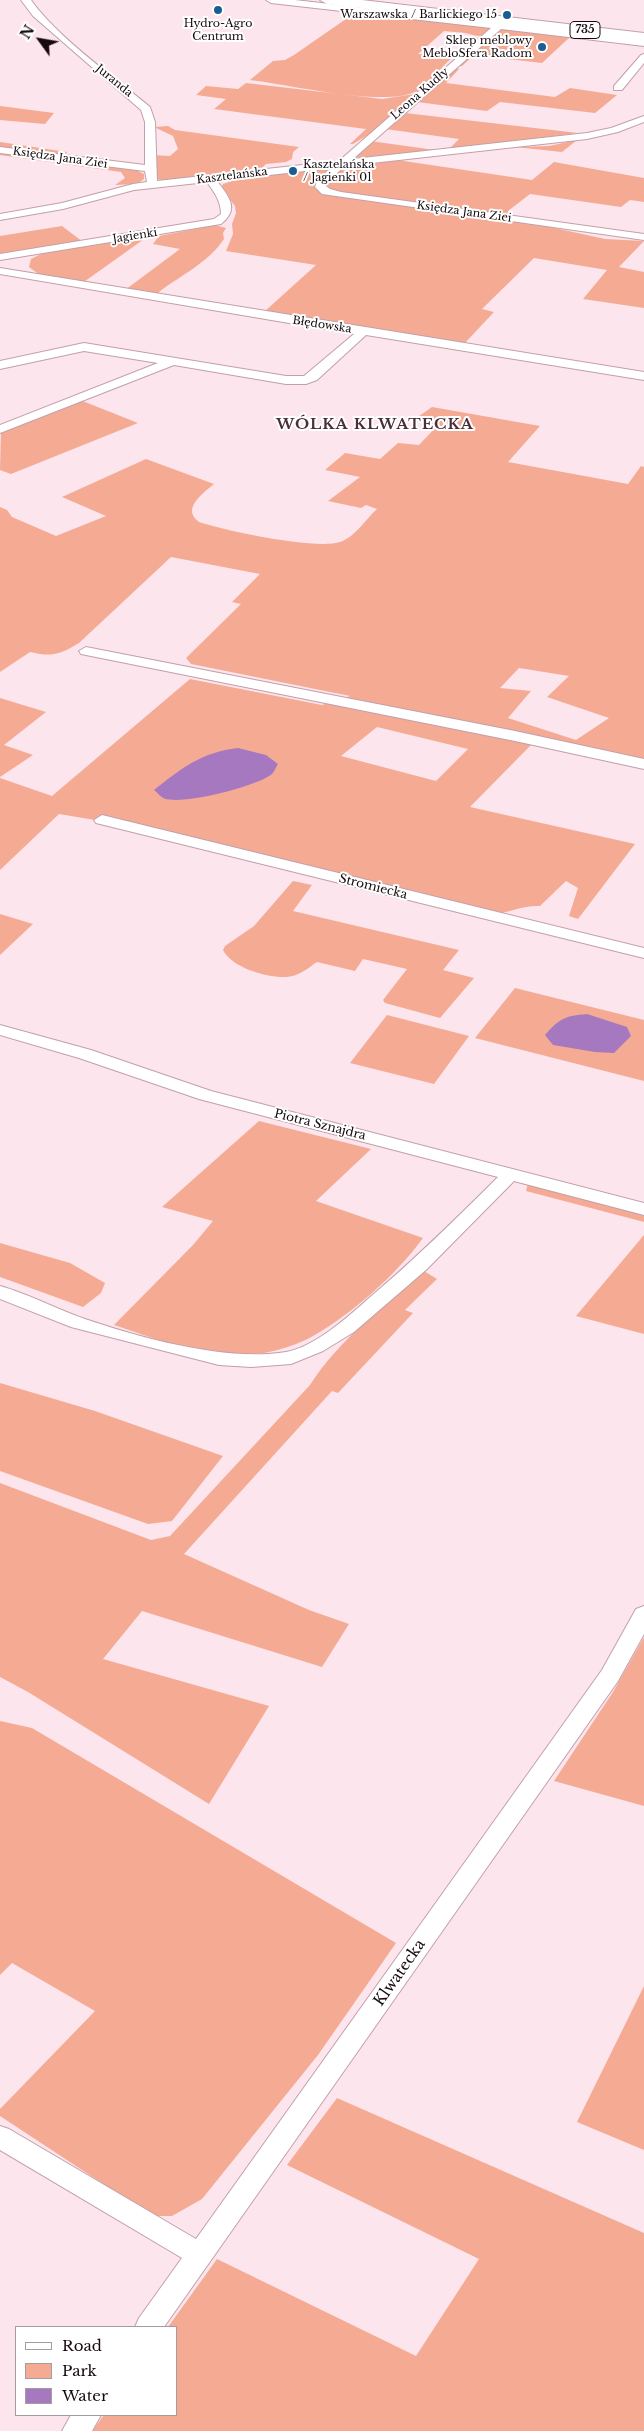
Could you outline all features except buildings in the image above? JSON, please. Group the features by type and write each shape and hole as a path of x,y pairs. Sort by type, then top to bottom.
{"main road":[{"name":"735","path":"327,0 644,37"},
{"name":"735","path":"377,0 644,30"}],"street":[{"name":"Juranda","path":"26,0 36,14 146,109 150,122 150,178 154,185"},
{"path":"271,0 644,43"},
{"name":"Leona Kudły","path":"341,163 499,26"},
{"path":"618,88 644,57"},
{"name":"Kasztelańska","path":"0,217 63,206 119,190 587,136 614,130 644,119"},
{"name":"Księdza Jana Ziei","path":"0,150 150,168"},
{"name":"Księdza Jana Ziei","path":"341,163 320,183 322,189 341,196 644,237"},
{"name":"Jagienki","path":"0,256 217,222 226,215 227,208 210,178"},
{"name":"Błędowska","path":"0,271 644,376"},
{"path":"0,365 84,347 286,380 306,380 319,373 364,331"},
{"path":"0,429 172,362"},
{"path":"86,651 515,736 644,764"},
{"name":"Stromiecka","path":"102,820 644,953"},
{"name":"Piotra Sznajdra","path":"0,1030 85,1054 205,1095 644,1209"},
{"path":"0,1292 78,1323 200,1354 250,1361 291,1358 316,1347 347,1328 420,1264 511,1174"},
{"name":"Klwatecka","path":"150,2326 604,1683 644,1614"},
{"path":"0,2137 200,2255"},
{"path":"76,2431 86,2416"}],"green space":[{"path":"356,12 484,26 490,29 479,36 444,31 418,54 452,58 424,87 404,95 385,97 337,94 250,80 273,61 285,60 294,55"},
{"path":"502,29 570,37 542,63 474,55 462,66 457,66"},
{"path":"454,68 459,69 446,83 555,97 570,88 617,95 595,113 500,102 487,111 417,102"},
{"path":"246,83 382,99 415,94 368,135 350,144 366,129 214,109 226,99 196,95 206,86 238,89"},
{"path":"0,106 54,113 45,124 0,120"},
{"path":"405,113 578,133 367,159 355,155 370,141 435,150 450,148 459,139 385,129"},
{"path":"168,126 175,130 299,147 293,152 292,159 286,162 266,164 258,172 160,180 156,178 152,155 170,156 178,149 173,136 154,127"},
{"path":"577,140 562,152 515,147 549,146"},
{"path":"0,142 67,152 65,156 0,147"},
{"path":"0,152 136,170 144,174 144,179 137,184 115,185 125,178 121,172 0,155"},
{"path":"397,160 532,180 554,162 644,178 644,202 630,200 621,207 530,194 508,211 509,218 605,239 644,241 619,267 644,272 644,308 583,299 607,270 534,258 482,309 494,312 464,344 264,312 316,265 226,251 233,234 232,224 236,213 235,206 221,188 223,184 235,180 297,171"},
{"path":"215,225 226,228 223,233 224,239 218,247 202,262 159,292 157,296 125,290 180,249 153,244 159,236"},
{"path":"62,226 83,242 0,255 0,236"},
{"path":"147,237 81,284 40,275 29,267 31,259 43,253"},
{"path":"80,400 138,423 11,474 0,470 1,432"},
{"path":"432,407 540,426 508,462 628,484 641,466 644,467 644,769 531,745 470,807 635,844 578,919 569,916 578,888 566,881 540,906 495,914 104,815 95,820 59,814 0,870 0,778 52,796 190,679 322,705 350,696 191,664 186,658 241,604 232,602 260,574 171,557 79,643 50,655 30,652 0,672 0,507 7,510 12,517 56,536 106,516 62,497 146,459 214,484 199,497 193,507 194,517 199,522 229,530 292,542 328,544 340,542 355,532 377,509 366,505 361,508 328,501 360,477 325,470 345,453 380,459 398,443 419,445 437,426 412,421","holes":["519,668 569,676 547,697 609,718 576,740 508,718 531,691 500,688","377,727 468,749 436,781 341,756"]},
{"path":"0,698 46,712 4,745 33,755 0,777"},
{"path":"293,881 312,885 293,911 459,950 443,970 474,978 440,1018 385,1003 383,1000 407,969 363,959 355,971 317,962 295,976 278,977 251,971 234,962 223,950 225,946 254,926"},
{"path":"0,914 33,924 0,955"},
{"path":"515,988 644,1020 644,1081 475,1038"},
{"path":"387,1015 469,1036 434,1084 350,1063"},
{"path":"259,1121 371,1149 316,1201 423,1238 400,1266 373,1293 343,1317 313,1336 283,1349 250,1355 213,1354 170,1344 114,1325 193,1245 213,1221 162,1207"},
{"path":"528,1183 644,1213 644,1222 526,1191"},
{"path":"644,1235 644,1334 576,1316"},
{"path":"0,1243 70,1263 105,1283 101,1293 83,1307 0,1277"},
{"path":"424,1271 437,1279 405,1310 413,1313 338,1393 332,1391 184,1554 309,1610 349,1624 322,1667 142,1611 103,1659 269,1706 209,1804 28,1692 0,1677 0,1483 151,1540 170,1536 310,1385 348,1338"},
{"path":"0,1383 95,1411 223,1456 172,1521 148,1524 0,1471"},
{"path":"644,1637 644,1806 554,1781 613,1692"},
{"path":"0,1721 32,1728 396,1943 318,2055 202,2199 172,2216 152,2216 0,2116 0,2109 95,2011 12,1963 0,1975"},
{"path":"644,1986 644,2150 577,2122"},
{"path":"337,2098 644,2233 644,2431 92,2431 103,2416 178,2416 178,2326 169,2326 217,2259 416,2356 479,2259 287,2165"}],"water":[{"path":"238,748 266,755 278,764 272,774 263,779 236,789 204,797 176,800 166,799 154,790 183,768 203,757"},
{"path":"587,1014 627,1027 631,1036 614,1053 553,1045 545,1035 563,1019"}],"place":[{"name":"Hydro-Agro Centrum","path":"218,10"},
{"name":"Warszawska / Barlickiego 15","path":"507,15"},
{"name":"Sklep meblowy MebloSfera Radom","path":"542,47"},
{"name":"Kasztelańska / Jagienki 01","path":"293,171"}],"district":[{"name":"WÓLKA KLWATECKA","path":"375,425"}]}
